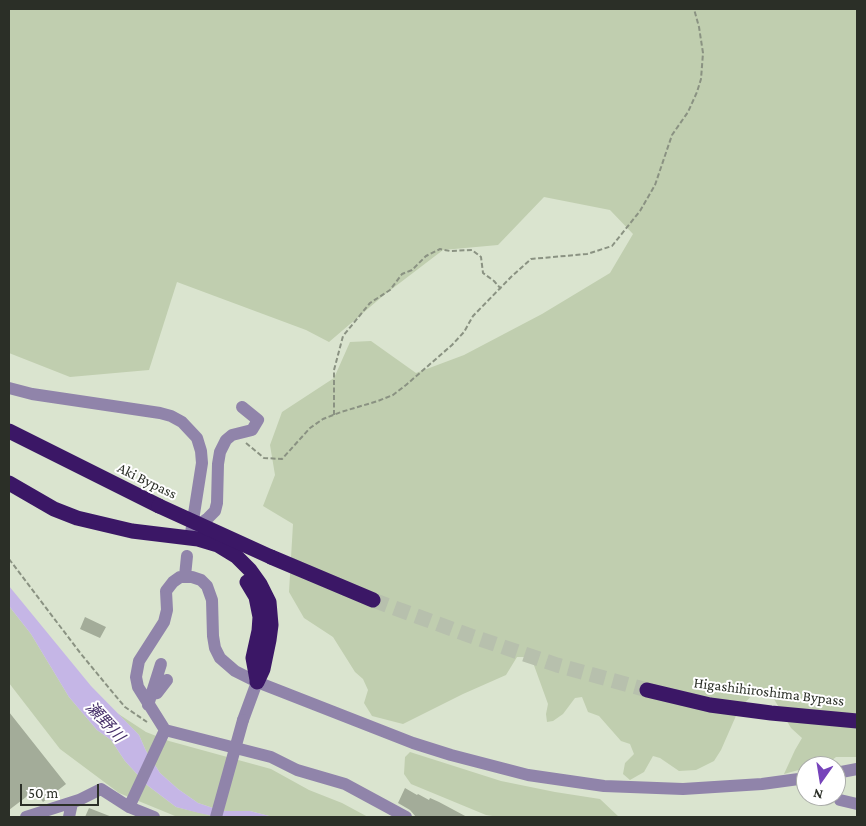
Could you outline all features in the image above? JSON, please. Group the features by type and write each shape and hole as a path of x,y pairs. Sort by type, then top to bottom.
{"highway":[{"name":"Aki Bypass","path":"9,431 159,506 271,558 373,600"},
{"path":"9,483 54,509 77,518 132,531 198,539 218,545 236,556 250,570 269,602 271,625 269,640 263,669 257,682"},
{"path":"9,492 51,516 101,534 196,548 213,553 228,561 244,576 256,597 260,617 253,658 257,682"},
{"name":"Higashihiroshima Bypass","path":"647,690 710,704 771,713 857,721"}],"street":[{"path":"9,388 32,394 160,413 182,422 196,438 201,451 202,463 192,532 208,518 217,504 218,464 220,452 226,440 232,435 252,430 258,420 242,407"},
{"path":"185,576 187,556"},
{"path":"132,810 164,733 150,699 138,687 136,677 139,661 164,622 167,610 166,592 173,582 185,576 201,580 208,586 212,600 215,648 220,658 236,672 413,743 451,756 567,782 604,786 683,789 752,785 796,779"},
{"path":"150,699 161,664"},
{"path":"150,699 167,680"},
{"path":"216,817 243,720 257,682"},
{"path":"164,733 271,757 298,770 345,784 406,817"},
{"path":"26,817 72,803 100,789 132,810 154,817"},
{"path":"69,817 72,803"}],"path":[{"path":"241,433 242,441 264,458 282,459 310,428 323,419 378,401 400,390 452,345 464,332 473,316 531,259 569,257 600,251 612,246 640,211 655,185 672,135 688,112 701,79 703,53 694,9"},
{"path":"334,414 334,370 342,336 370,303 390,290 402,274 412,270 426,256 440,249 450,251 472,250 481,257 483,273 494,281 500,289"},
{"path":"9,559 81,654 125,706 139,718 164,733"}],"green space":[{"path":"9,9 857,9 857,757 796,756 796,771 784,774 802,738 791,728 771,694 758,689 739,709 721,750 714,761 696,770 679,771 660,758 653,756 644,772 630,780 623,774 625,763 634,754 630,744 621,741 599,716 588,712 582,697 575,698 563,714 553,721 547,722 548,704 531,657 517,657 506,675 403,724 372,716 364,703 368,690 363,679 355,672 333,637 304,618 289,592 293,524 263,506 275,475 270,445 282,412 334,378 350,342 371,341 416,373 464,355 542,314 610,273 633,234 610,210 544,197 498,245 443,250 384,295 329,342 306,330 177,282 149,370 70,377 9,353"},
{"path":"9,606 31,634 69,697 97,730 111,740 125,761 147,785 176,807 218,817 175,816 119,793 60,749 9,683"},
{"path":"117,713 146,732 169,741 271,769 309,790 342,803 368,817 273,817 250,811 222,811 198,803 160,773 146,751 139,735"},
{"path":"410,752 501,781 600,799 619,817 499,817 486,815 411,784 404,774 405,757"}],"water":[{"name":"瀬野川","path":"9,586 91,686 139,735 146,751 160,773 178,789 198,803 222,811 250,811 273,817 218,817 199,813 176,807 147,785 125,761 111,740 97,730 69,697 31,634 9,606"}],"building":[{"path":"85,617 106,627 100,638 80,629"},
{"path":"9,712 66,784 43,802 34,791 9,810"},
{"path":"405,788 429,800 430,798 439,802 467,817 416,817 410,810 398,803"},
{"path":"89,808 112,817 85,817"}],"tunnel":[{"path":"373,600 557,665 647,690"}]}
